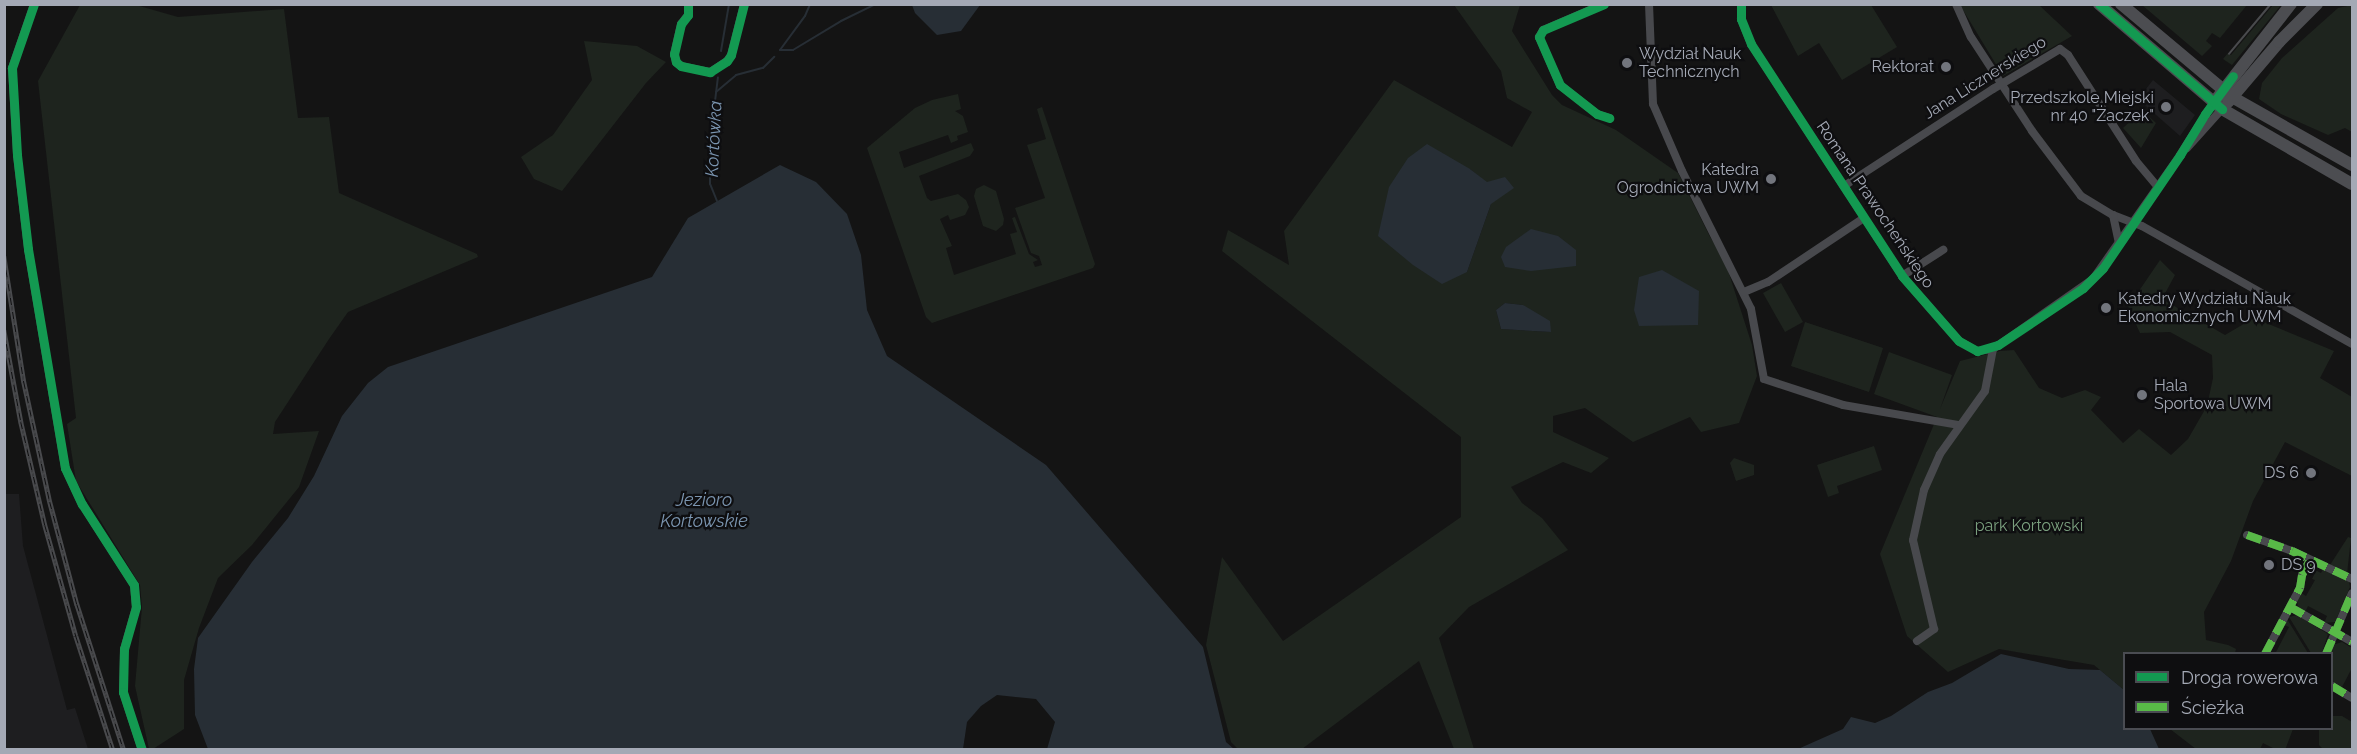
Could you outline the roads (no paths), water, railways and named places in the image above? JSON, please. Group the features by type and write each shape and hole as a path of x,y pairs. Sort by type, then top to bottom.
{"main road":[{"path":"2099,4 2217,106 2352,184"},
{"path":"2121,4 2227,94 2352,165"},
{"path":"2217,106 2291,4"},
{"path":"2211,82 2238,80 2318,4"},
{"path":"2238,80 2243,105"}],"street":[{"path":"34,4 12,68 28,249 65,468 82,504 134,585 136,607 124,649 123,692 142,750"},
{"path":"688,4 688,15 681,24 676,42 674,54 676,62 681,66 710,72 727,61 731,55 744,4"},
{"path":"1604,4 1536,32 1560,85 1597,114 1609,118"},
{"path":"1649,4 1653,104 1682,171 1751,309 1764,380 1844,405 1959,425"},
{"name":"Romana Prawocheńskiego","path":"1741,4 1741,20 1751,44 1902,276 1959,341 1977,351 1992,349"},
{"path":"1956,4 1971,37 2001,85 2070,185 2081,195 2114,214 2134,222 2352,344"},
{"name":"Jana Licznerskiego","path":"1844,186 2060,49 2068,55 2136,161 2157,186"},
{"path":"1917,641 1934,629 1913,540 1928,479 1959,425 1984,391 1992,349 2083,288 2103,268 2157,186 2180,155 2200,136 2217,106"},
{"path":"2114,214 2119,243"},
{"path":"1743,292 1768,282 1864,218"},
{"path":"1902,276 1943,250"},
{"path":"2247,535 2292,551 2352,579"},
{"path":"2266,652 2290,607 2310,560"},
{"path":"2327,652 2352,593"},
{"path":"2290,607 2352,642"},
{"path":"2333,687 2352,698"}],"water":[{"path":"912,5 980,5 961,31 937,35 915,13"},
{"path":"1427,144 1470,169 1487,182 1505,177 1514,188 1491,204 1467,272 1442,284 1413,265 1378,236 1389,187 1408,158"},
{"name":"Jezioro Kortowskie","path":"780,165 816,182 847,214 861,255 867,310 887,356 1046,465 1203,647 1226,742 1234,749 1047,749 1055,722 1036,699 997,695 981,706 967,722 963,749 208,749 195,715 194,669 198,638 252,562 288,518 314,476 342,416 368,383 388,367 652,277 688,218"},
{"path":"1531,229 1558,236 1576,250 1576,266 1531,271 1505,267 1501,257 1506,247"},
{"path":"1662,270 1699,291 1698,325 1639,326 1634,310 1639,277"},
{"path":"1505,303 1523,305 1550,321 1551,332 1501,329 1496,310"},
{"path":"2001,654 2069,669 2100,670 2123,689 2123,730 2150,730 2159,749 1798,749 1843,729 1851,717 1875,723 1891,716 1928,692 1952,683"}],"waterway":[{"name":"Kortówka","path":"721,51 729,4"},
{"path":"780,50 805,16 810,4"},
{"path":"780,50 793,50 841,21 876,4"},
{"path":"716,92 736,75 763,68 774,57"},
{"name":"Kortówka","path":"717,201 710,184 710,142 718,77"}],"tram line":[{"path":"2229,54 2271,4"}],"railway":[{"path":"4,256 24,382 50,502 77,604 124,750"},
{"path":"4,330 21,422 45,525 76,636 113,750"}],"place":[{"name":"Wydział Nauk Technicznych","path":"1627,63"},
{"name":"Rektorat","path":"1946,67"},
{"name":"Przedszkole Miejski nr 40 \"Żaczek\"","path":"2166,107"},
{"name":"Katedra Ogrodnictwa UWM","path":"1771,179"},
{"name":"Katedry Wydziału Nauk Ekonomicznych UWM","path":"2106,308"},
{"name":"Hala Sportowa UWM","path":"2142,395"},
{"name":"DS 6","path":"2311,473"},
{"name":"DS 9","path":"2269,565"}],"park label":[{"name":"park Kortowski","path":"2029,526"}]}
